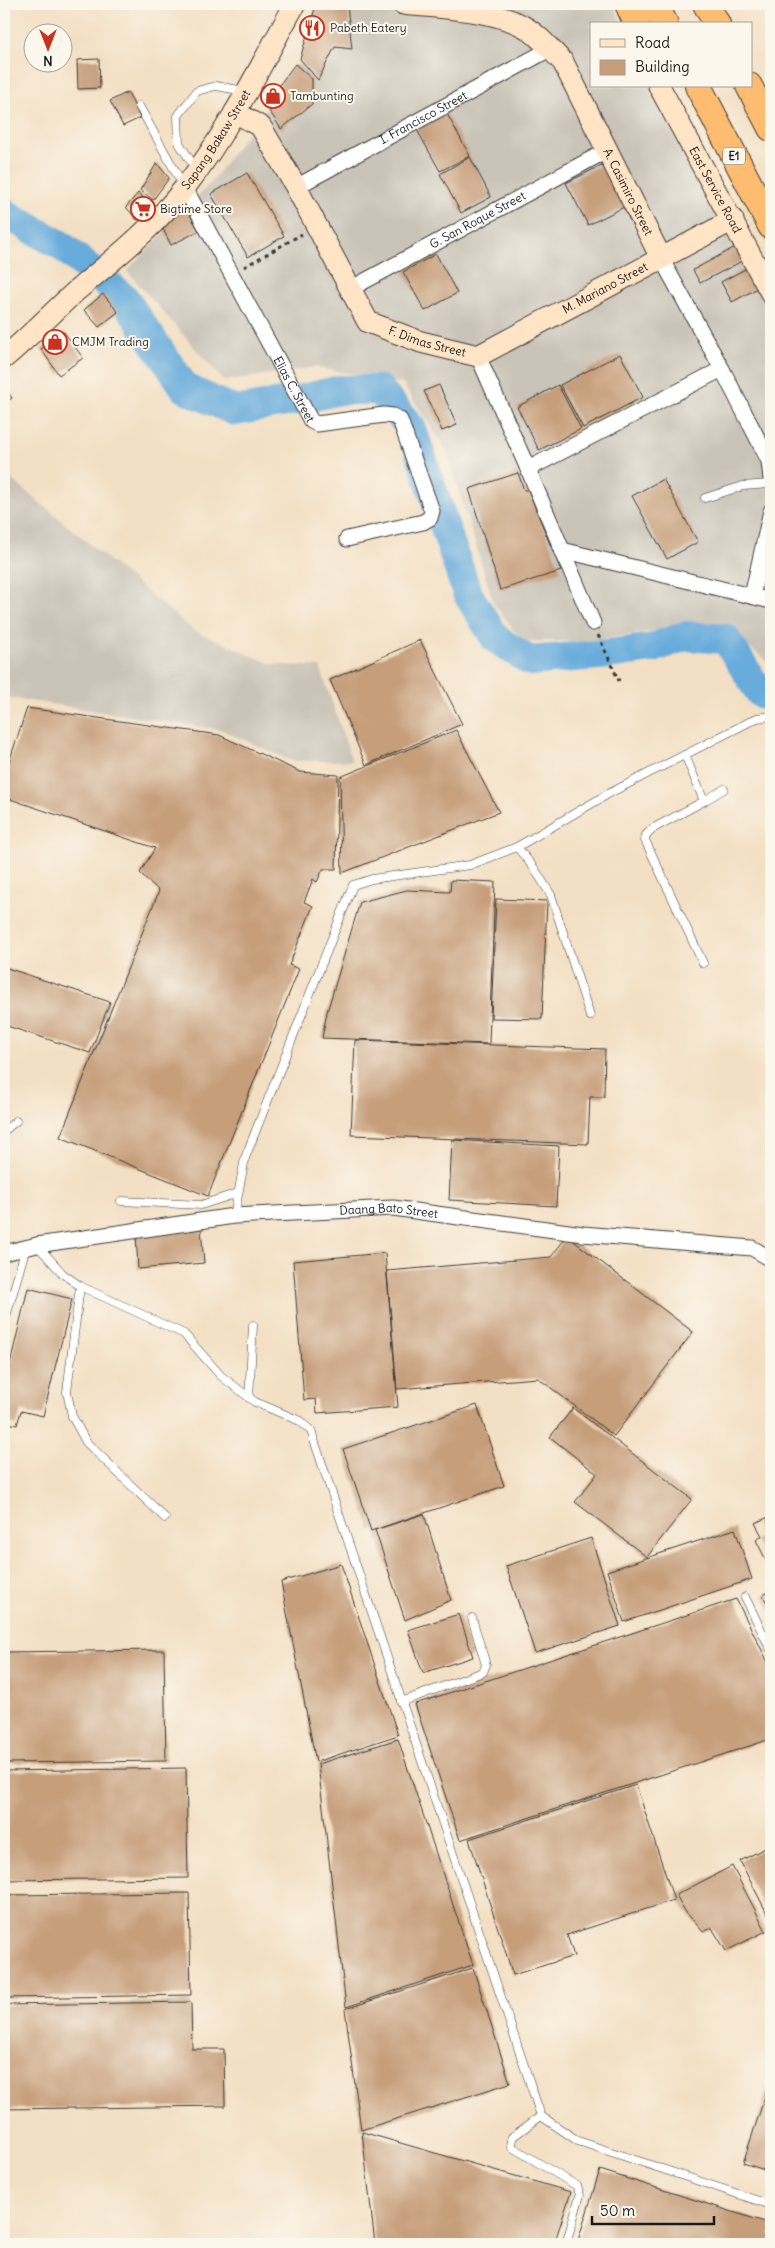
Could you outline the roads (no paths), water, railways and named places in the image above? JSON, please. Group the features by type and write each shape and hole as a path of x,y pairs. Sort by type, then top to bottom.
{"highway":[{"path":"628,4 636,22"},
{"path":"655,4 664,22"},
{"path":"706,4 716,22"},
{"name":"E1","path":"699,88 771,226"},
{"path":"750,88 771,128"}],"street":[{"name":"Sapang Bakaw Street","path":"4,358 111,262 184,188 235,112 295,4"},
{"name":"A. Casimiro Street","path":"403,4 494,15 524,27 563,62 661,258 722,368 768,461 771,479"},
{"path":"616,4 625,22"},
{"name":"I. Francisco Street","path":"296,187 550,49"},
{"name":"East Service Road","path":"660,88 771,293"},
{"name":"F. Dimas Street","path":"235,112 261,127 296,187 315,226 368,322 422,342 478,356 593,623"},
{"name":"G. San Roque Street","path":"350,289 606,151"},
{"name":"Elias C. Street","path":"184,188 306,410 310,421 317,424 384,414 400,420 432,514 428,520 347,538"},
{"name":"M. Mariano Street","path":"478,356 733,220"},
{"path":"528,470 722,368"},
{"path":"752,596 771,511"},
{"path":"562,550 771,601"},
{"name":"Daang Bato Street","path":"4,1253 32,1246 234,1216 393,1208 583,1234 752,1248 771,1259"}],"lane":[{"path":"197,171 179,143 178,116 197,91 216,86 247,91"},
{"path":"139,106 184,188"},
{"path":"705,498 743,486 771,484"},
{"path":"234,1216 245,1158 350,888 358,882 372,878 470,865 517,847 608,794 757,718 771,716"},
{"path":"685,755 704,801"},
{"path":"703,963 645,840 646,835 652,829 724,789"},
{"path":"517,847 534,868 551,895 590,1016"},
{"path":"4,1131 16,1121"},
{"path":"121,1201 201,1206 238,1193"},
{"path":"4,1324 32,1246 63,1274 80,1286 184,1334 221,1376 249,1398 300,1421 311,1432 541,2116 578,2141 771,2205"},
{"path":"80,1286 67,1392 72,1416 86,1442 165,1518"},
{"path":"249,1398 253,1325"},
{"path":"745,1597 771,1650"},
{"path":"401,1702 483,1672 486,1665 472,1618"},
{"path":"541,2116 512,2137 511,2142 512,2147 577,2186 580,2196 566,2244"}],"waterway":[{"path":"4,213 62,246 124,298 185,388 235,411 303,399 339,390 380,390 412,429 467,593 496,639 530,661 653,648 685,636 726,639 760,693 771,696"}],"place":[{"name":"Pabeth Eatery","path":"312,28"},
{"name":"Tambunting","path":"273,96"},
{"name":"Bigtime Store","path":"143,209"},
{"name":"CMJM Trading","path":"55,342"}]}
